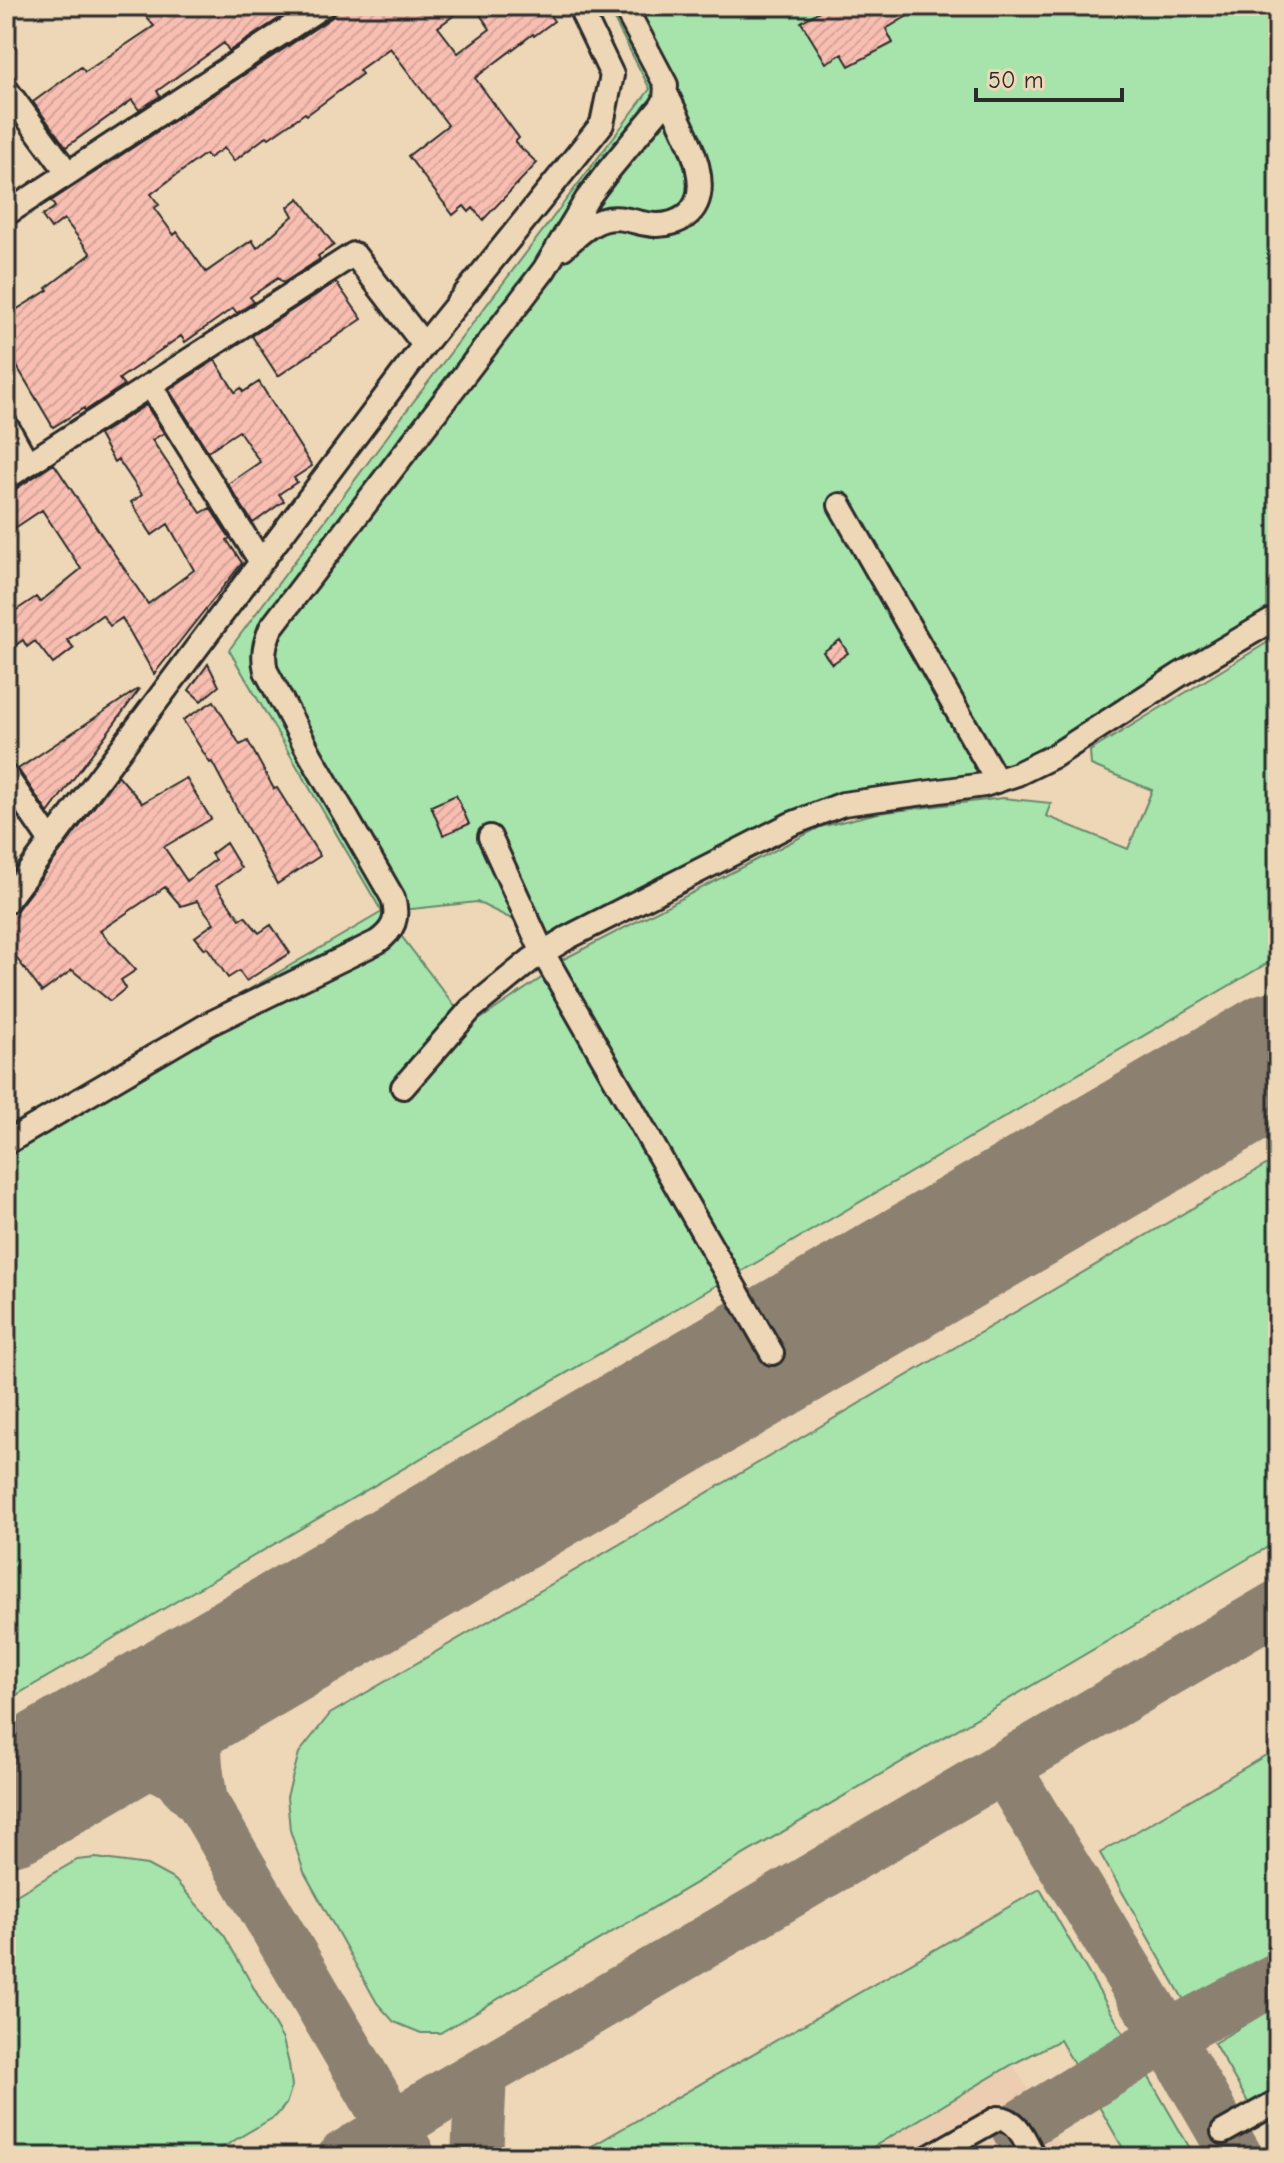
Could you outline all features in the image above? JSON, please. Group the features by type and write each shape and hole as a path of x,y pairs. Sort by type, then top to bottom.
{"street":[{"path":"6,214 323,6"},
{"path":"6,902 424,345 602,124 612,75 579,6"},
{"path":"553,256 590,226 606,219 624,218 659,225 683,219 692,211 702,188 701,176 666,93 663,78 624,6"},
{"path":"6,89 68,173"},
{"path":"6,1143 209,1024 388,935 395,923 397,910 393,898 266,671 265,645 271,628 553,256 587,199 661,107 666,93"},
{"path":"6,478 354,254 424,345"},
{"path":"150,385 261,562"},
{"path":"6,425 28,464"},
{"path":"840,505 997,781"},
{"path":"403,1087 471,1009 567,938 777,831 826,810 862,801 984,785 1036,766 1278,617"},
{"path":"6,776 51,842"},
{"path":"490,837 543,953 772,1353"},
{"path":"1223,2132 1278,2101"},
{"path":"929,2157 998,2118 1006,2118 1012,2121 1034,2157"}],"shaded area":[{"path":"1013,2064 1068,2157 856,2157"}],"green space":[{"path":"607,6 1278,6 1278,605 1024,767 825,798 548,937 477,902 383,912 470,1026 543,977 722,1282 6,1701 6,1131 382,912 229,650 650,89"},
{"path":"1278,636 1278,957 737,1274 558,962 820,827 878,813 1003,798 1051,803 1046,816 1128,849 1152,790 1091,765 1090,751"},
{"path":"1278,1158 1278,1541 440,2033 421,2033 394,2022 377,2003 304,1872 290,1830 287,1797 299,1753 330,1714"},
{"path":"1278,1748 1278,1964 1190,2011 1100,1853"},
{"path":"96,1858 147,1865 175,1880 224,1935 283,2040 292,2086 286,2104 276,2116 206,2157 6,2157 6,1901 77,1860"},
{"path":"1040,1889 1129,2043 1078,2071 1060,2040 1013,2064 856,2157 573,2157"},
{"path":"1278,2005 1278,2093 1252,2109 1214,2043"},
{"path":"1143,2067 1195,2157 1128,2157 1093,2096"}],"building":[{"path":"137,6 289,6 292,10 229,51 224,43 157,91 160,96 139,110 132,100 66,147 33,102 81,67 85,72 154,26"},
{"path":"337,6 467,6 438,27 458,53 490,29 474,6 543,6 554,21 475,78 519,138 515,142 537,163 483,220 473,208 469,212 464,206 453,215 408,156 448,125 390,48 359,70 362,74 307,115 305,113 269,138 267,136 234,161 224,148 209,158 205,154 151,194 159,205 154,208 174,235 177,232 206,272 252,240 257,248 293,216 288,207 299,198 334,245 318,256 320,259 283,283 278,278 250,297 254,302 237,313 233,308 185,342 181,336 119,379 124,385 85,411 84,408 53,427 6,348 6,316 48,290 46,288 91,254 64,219 51,229 42,216 55,207 51,201 331,18"},
{"path":"828,6 924,6 886,29 893,43 849,66 842,54 826,63 801,22"},
{"path":"336,282 362,319 278,376 252,336"},
{"path":"215,360 235,392 241,388 243,392 259,382 312,466 294,478 297,482 279,494 284,501 253,523 228,484 260,462 239,431 208,451 169,390"},
{"path":"146,405 164,433 152,440 201,513 210,508 242,563 154,674 122,618 110,626 102,615 67,640 74,648 53,664 35,641 27,647 23,640 6,652 6,617 36,597 40,602 81,569 42,510 6,534 6,492 54,464 148,604 194,570 168,524 152,535 131,502 142,495 118,459 114,462 99,435"},
{"path":"840,640 848,653 832,664 823,652"},
{"path":"208,664 219,686 201,701 189,690"},
{"path":"139,690 48,813 18,769"},
{"path":"214,701 240,745 248,741 274,789 277,788 320,856 277,884 212,762 183,720"},
{"path":"118,775 142,803 186,778 211,819 164,847 187,881 215,860 211,854 226,843 241,868 216,886 240,919 245,916 259,933 271,925 290,953 246,981 239,971 228,978 207,947 205,949 195,937 214,923 197,901 181,906 165,887 100,931 136,970 121,980 126,988 110,1001 72,970 42,992 6,944 6,916 17,910"},
{"path":"456,795 469,824 443,835 431,806"}],"taxiway":[{"path":"343,2157 1278,1606"},
{"path":"228,1671 205,1708 197,1733 196,1759 202,1802 409,2155"},
{"path":"85,1754 152,1762 175,1774 202,1802"},
{"path":"1004,1767 1237,2157"},
{"path":"1017,2128 1167,2036 1278,1978"},
{"path":"477,2157 481,2074"}],"runway":[{"path":"6,1800 1278,1057"}]}
